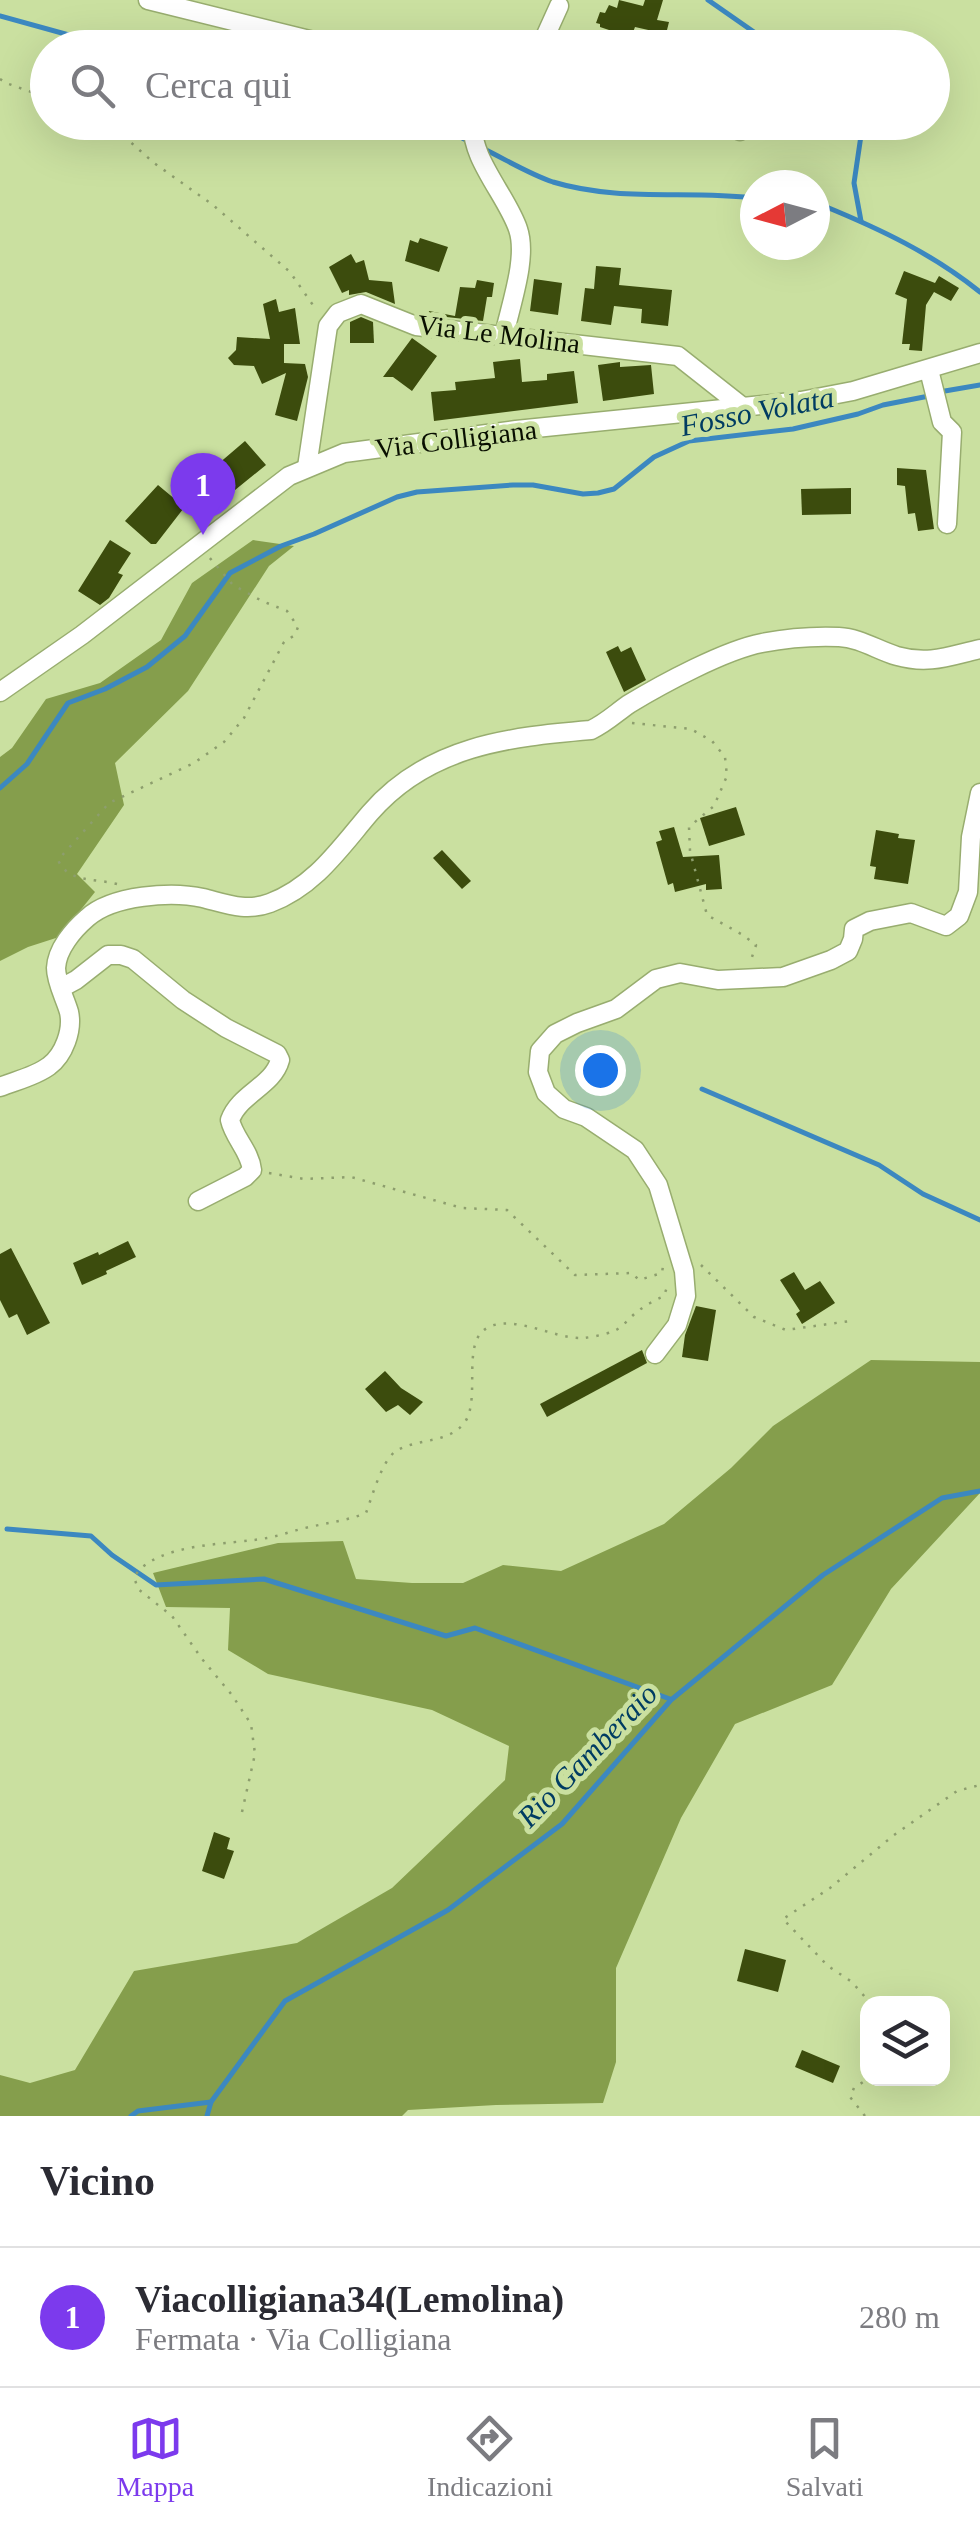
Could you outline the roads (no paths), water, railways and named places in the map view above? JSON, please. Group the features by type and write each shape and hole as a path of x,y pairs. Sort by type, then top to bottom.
{"street":[{"path":"148,0 269,30"},
{"path":"548,30 558,6"},
{"path":"475,140 519,232 520,264 504,336"},
{"name":"Via Le Molina","path":"306,467 328,326 338,313 361,304 416,326 678,356 744,408"},
{"name":"Via Colligiana","path":"0,692 82,636 296,471 344,453 836,395 980,353"},
{"path":"929,370 942,422 952,432 947,524"},
{"path":"0,1087 49,1066 61,1052 71,1025 56,971 59,954 90,914 121,900 174,894 236,908 273,902 319,872 386,796 434,764 466,749 498,741 591,730 627,705 743,648 844,637 897,656 932,661 980,649"},
{"path":"655,1354 678,1325 686,1296 684,1271 658,1185 636,1150 586,1117 564,1109 546,1092 538,1072 540,1051 555,1034 616,1009 656,979 680,974 718,980 782,977 848,950 854,930 870,921 911,913 946,926 959,916 968,892 971,837 980,793"},
{"path":"61,988 108,955 121,955 226,1028 277,1054 280,1060 275,1072 236,1106 230,1120 251,1160 252,1170 198,1201"}],"waterway":[{"path":"708,0 751,30"},
{"path":"0,16 51,30"},
{"path":"860,140 854,183 861,221"},
{"path":"482,148 544,179 578,188 628,194 740,197"},
{"path":"830,209 905,243 980,292"},
{"name":"Fosso Volata","path":"939,392 980,385"},
{"name":"Fosso Volata","path":"0,788 27,764 68,703 147,667 185,636 230,573 281,546 397,497 513,485 598,493 614,489 654,457 689,441 793,429 929,396"},
{"path":"702,1089 879,1165 923,1194 980,1220"},
{"name":"Rio Gamberaio","path":"207,2116 211,2102 285,2001 448,1910 562,1824 671,1700 823,1575 942,1498 980,1491"},
{"path":"7,1529 91,1536 156,1585 264,1579 446,1636 475,1628 670,1699"},
{"path":"131,2116 138,2111 211,2102"}],"place":[{"name":"Viacolligiana34(Lemolina)","path":"203,535"}]}
